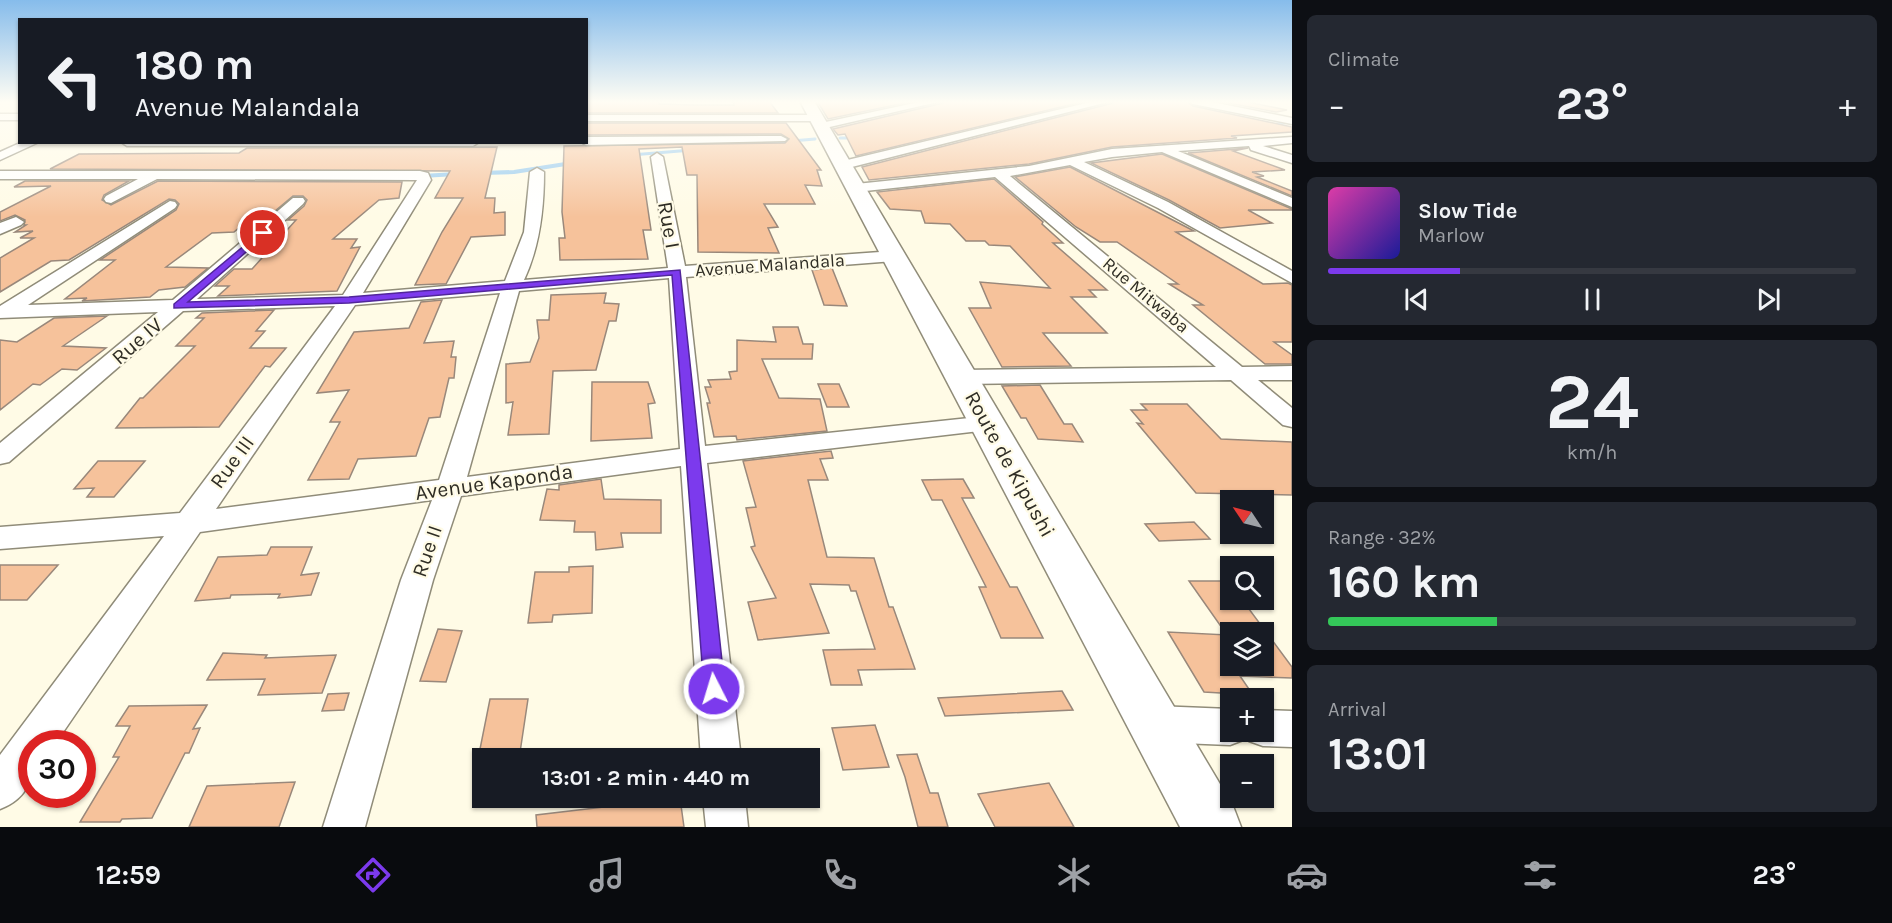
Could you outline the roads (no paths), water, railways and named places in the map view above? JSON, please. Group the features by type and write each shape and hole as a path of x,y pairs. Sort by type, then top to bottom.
{"highway":[{"name":"Route de Kipushi","path":"829,140 1212,827"}],"street":[{"path":"588,141 724,140"},
{"path":"850,177 976,140"},
{"path":"850,177 998,173 1073,162 1112,153 1292,140"},
{"path":"0,141 18,141"},
{"path":"1245,143 1292,159"},
{"path":"0,156 28,144"},
{"path":"111,199 211,144"},
{"path":"228,144 432,158"},
{"path":"0,175 155,175 432,158 468,144"},
{"path":"1161,148 1292,203"},
{"name":"Rue I","path":"657,157 677,272 720,748"},
{"name":"Rue III","path":"42,730 349,300 423,183 432,158"},
{"path":"1073,162 1163,205 1292,278"},
{"name":"Rue II","path":"344,827 417,580 450,488 511,288 522,265 532,234 537,197 537,172"},
{"name":"Rue Mitwaba","path":"998,173 1292,420"},
{"name":"Rue IV","path":"0,456 298,201"},
{"path":"2,313 170,205"},
{"path":"0,229 16,222"},
{"name":"Avenue Malandala","path":"2,313 349,300 894,256"},
{"path":"962,377 1292,373"},
{"name":"Avenue Kaponda","path":"0,537 188,523 693,456 987,423"},
{"path":"1156,724 1220,727"},
{"path":"1274,728 1292,729"},
{"name":"Rue III","path":"0,789 18,764"},
{"path":"725,808 727,827"}],"waterway":[{"path":"756,144 808,140"},
{"path":"631,155 692,150"},
{"path":"482,173 514,172 572,163"},
{"path":"422,176 456,174"},
{"path":"283,198 304,197 309,193"}]}
